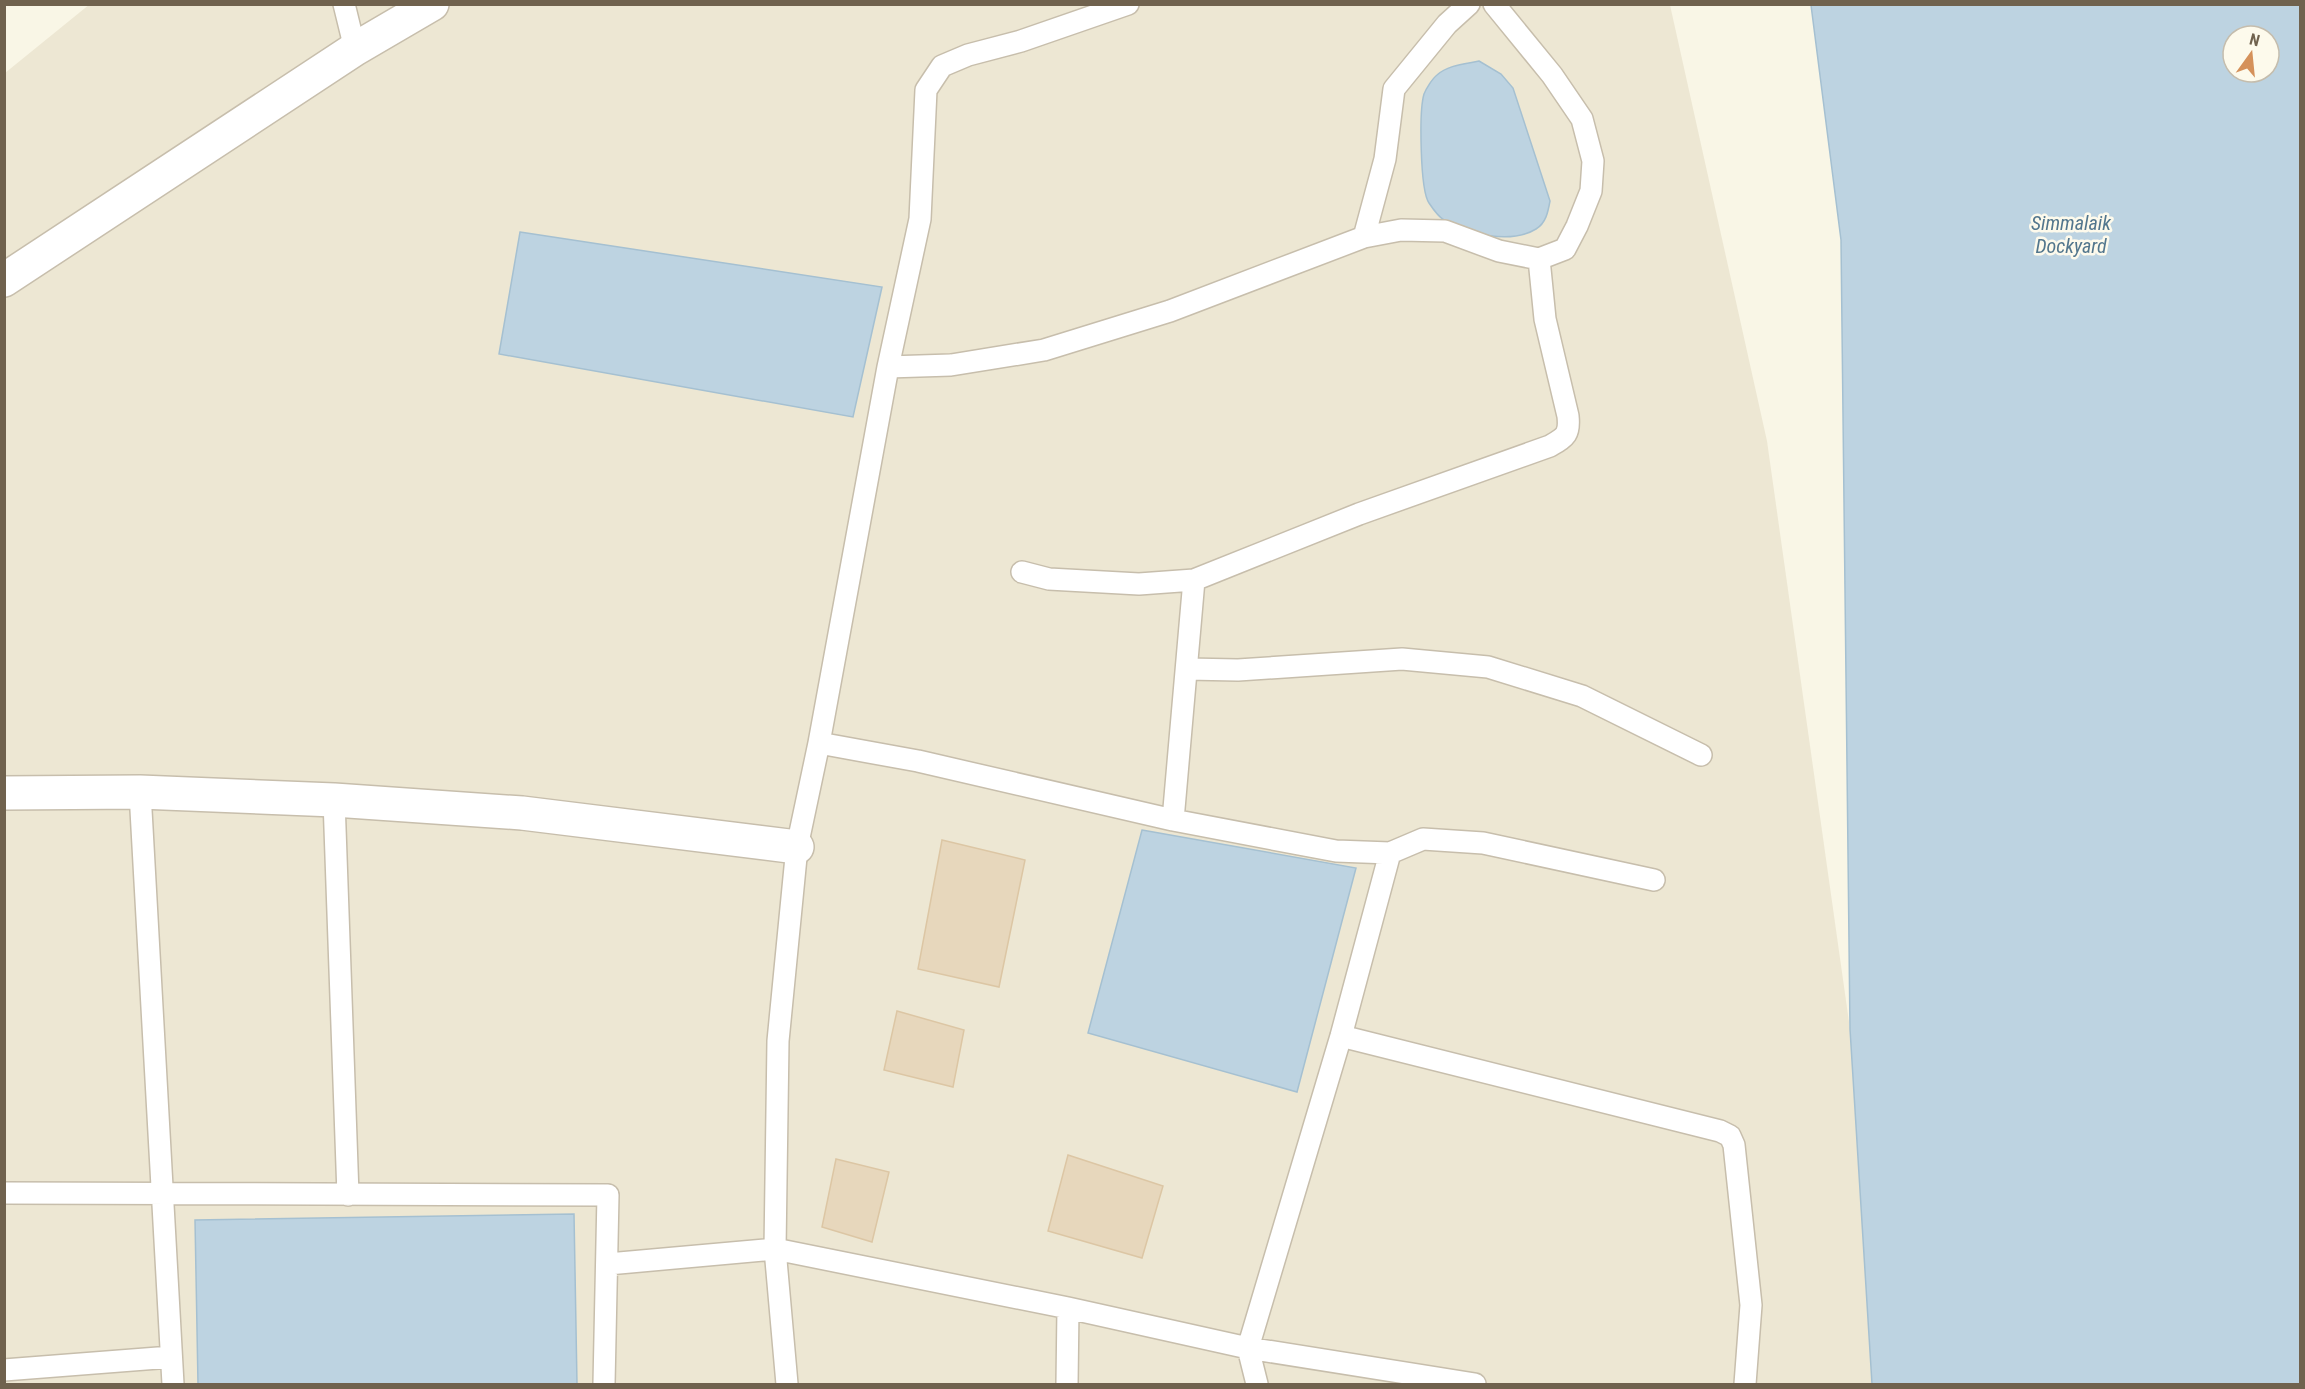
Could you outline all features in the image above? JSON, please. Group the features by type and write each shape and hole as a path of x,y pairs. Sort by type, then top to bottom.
{"street":[{"path":"4,280 356,49 432,4"},
{"path":"4,793 140,792 334,800 522,813 797,847"}],"lane":[{"path":"344,4 356,49"},
{"path":"787,1384 775,1250 778,1041 797,847 819,743 888,367 920,219 926,90 942,66 968,55 1021,41 1128,4"},
{"path":"1364,237 1386,159 1394,89 1447,24 1469,4"},
{"path":"888,367 951,365 1044,350 1170,311 1364,237 1401,230 1445,231 1498,251 1539,259 1565,249 1591,191 1593,161 1582,119 1551,75 1494,4"},
{"path":"1022,572 1049,579 1139,584 1194,580 1359,514 1550,446 1564,438 1570,428 1545,319 1539,259"},
{"path":"1173,820 1194,580"},
{"path":"1187,669 1248,670 1402,659 1488,667 1582,696 1701,755"},
{"path":"819,743 918,761 1173,820 1336,851 1390,853 1423,839 1483,843 1654,880"},
{"path":"140,792 173,1384"},
{"path":"334,800 348,1195"},
{"path":"1257,1384 1248,1348 1341,1036 1390,853"},
{"path":"1341,1036 1720,1131 1730,1136 1734,1145 1752,1305 1745,1384"},
{"path":"4,1193 608,1195 604,1384"},
{"path":"608,1264 775,1250 1068,1308 1248,1348 1475,1384"},
{"path":"1067,1384 1068,1308"},
{"path":"4,1370 171,1357"}],"shaded area":[{"path":"90,4 1670,5 1767,441 1850,1029 1872,1384 5,1384 5,73"}],"water":[{"name":"Simmalaik Dockyard","path":"1811,5 2300,5 2300,1384 1872,1384 1850,1029 1841,240"},
{"path":"1479,61 1501,74 1513,88 1550,201 1542,224 1526,234 1502,237 1465,230 1440,217 1426,195 1421,150 1421,116 1424,94 1433,79 1446,69"},
{"path":"520,232 882,287 853,417 499,354"},
{"path":"1142,830 1356,868 1297,1092 1088,1033"},
{"path":"574,1214 577,1384 198,1384 195,1220"}],"building":[{"path":"942,840 1025,860 999,987 918,969"},
{"path":"897,1011 964,1030 953,1087 884,1070"},
{"path":"1068,1155 1163,1186 1142,1258 1048,1231"},
{"path":"836,1159 889,1172 872,1242 822,1227"}]}
